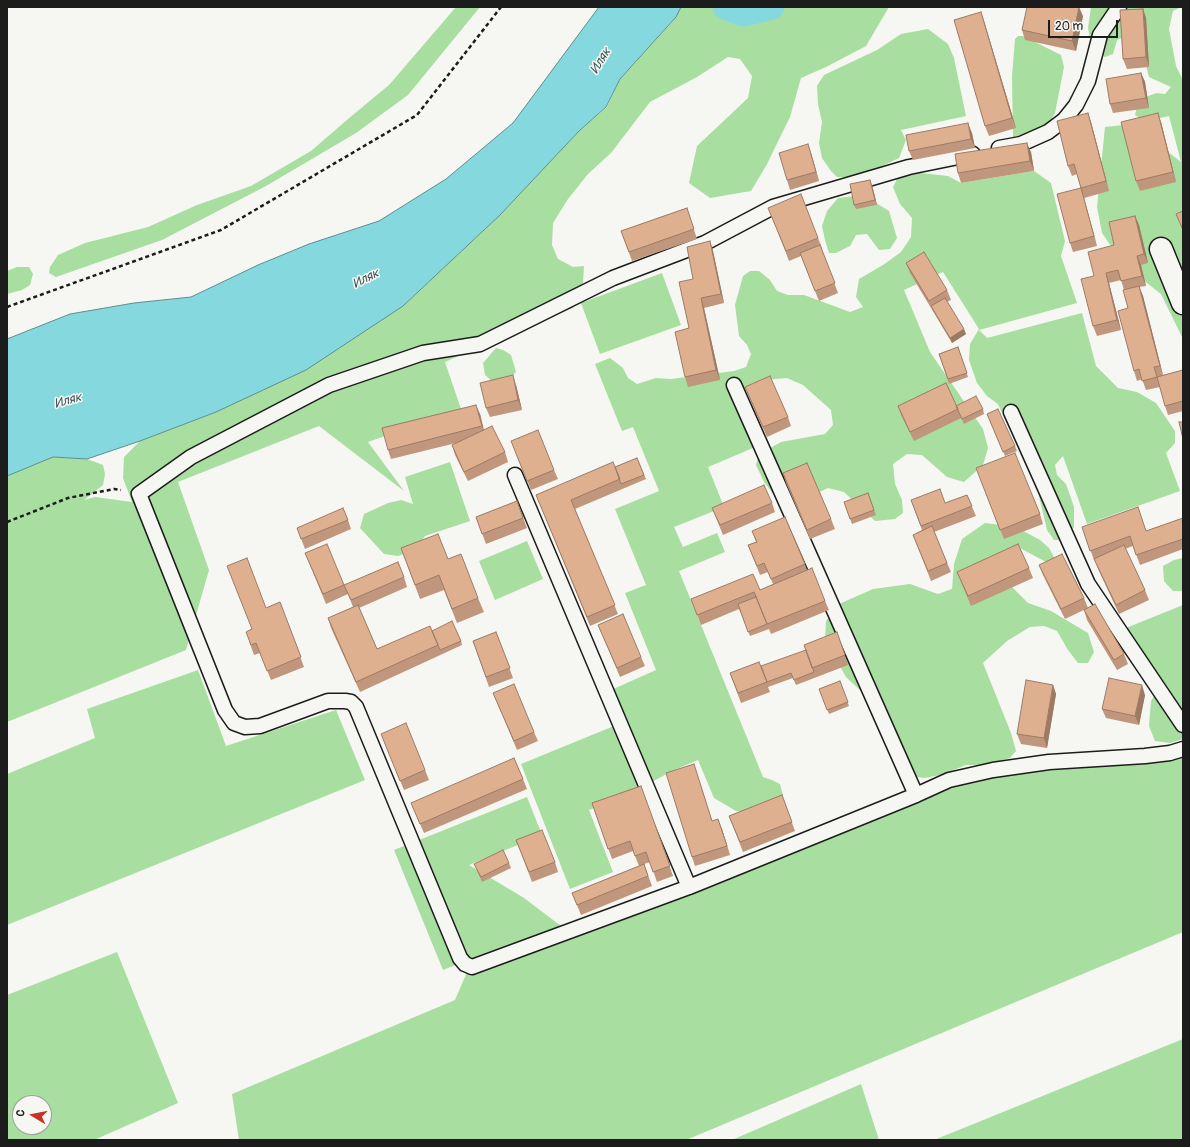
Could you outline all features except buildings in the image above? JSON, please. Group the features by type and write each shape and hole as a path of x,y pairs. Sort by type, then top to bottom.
{"street":[{"path":"1161,249 1183,303"}],"lane":[{"path":"1119,7 1100,34 1088,81 1076,106 1064,120 1048,132 1021,144 909,167 772,207 705,243 613,278 480,344 423,353 330,385 191,457 139,494 225,710 234,723 245,727 260,726 328,701 345,700 351,702 356,707 460,958 465,964 472,966 689,887 916,795 949,780 993,770 1049,762 1145,756 1170,753 1183,749"},
{"path":"734,385 916,795"},
{"path":"1011,412 1088,584 1183,725"},
{"path":"515,475 689,887"}],"path":[{"path":"7,307 221,230 417,115 501,7"},
{"path":"7,522 68,498 114,488 139,494"}],"green space":[{"path":"456,7 480,7 408,95 356,133 266,186 162,240 56,277 49,273 50,267 58,255 85,243 148,227 197,205 251,186 311,151 389,85"},
{"path":"679,7 889,7 866,46 801,78 790,117 766,166 751,191 710,198 689,183 697,146 748,98 752,76 740,59 728,57 697,77 650,102 611,153 588,174 568,199 553,223 552,245 558,259 573,267 584,266 583,283 573,308 508,334 445,362 461,409 368,442 404,491 319,426 178,482 209,570 186,650 7,722 7,476 53,457 87,459 103,465 105,474 103,485 84,500 95,497 132,502 123,478 124,457 140,441 216,412 403,306 500,215 579,131 607,107 620,79 672,22"},
{"path":"1091,7 1181,7 1173,11 1169,29 1176,66 1183,80 1183,339 1161,294 1124,265 1102,233 1097,207 1105,127 1124,125 1153,140 1181,162 1169,116 1145,121 1135,115 1139,99 1157,93 1165,94 1171,87 1149,77 1140,43 1131,34 1117,40 1113,54 1105,57 1092,49 1088,28"},
{"path":"928,29 948,44 954,58 966,116 901,130 906,140 899,158 878,168 851,177 837,177 822,158 819,143 822,122 818,104 817,86 824,75 877,50 901,34"},
{"path":"1018,36 1023,36 1061,55 1064,67 1055,113 1034,148 1027,149 1021,149 1013,137 1012,76 1015,39"},
{"path":"1034,171 1051,183 1065,241 1061,256 1077,303 979,330 987,338 1082,313 1096,366 1118,388 1137,392 1156,403 1175,431 1175,443 1166,453 1180,491 1087,524 1063,456 1055,465 1057,475 1066,484 1074,507 1074,527 1062,540 1054,540 1047,530 1038,492 998,404 987,396 977,383 969,360 970,344 979,329 943,272 904,290 930,352 983,429 988,448 983,465 964,482 947,477 922,455 907,454 893,464 895,484 902,500 903,513 895,519 875,521 844,492 828,488 807,498 774,495 764,482 756,465 759,454 781,442 825,434 833,425 831,410 803,385 787,378 764,380 751,384 745,389 744,393 767,442 708,467 724,507 674,527 683,547 717,533 725,552 679,571 763,777 780,784 783,795 774,804 753,813 736,811 714,798 698,760 672,771 639,789 589,810 613,872 570,889 521,764 614,726 602,694 656,670 625,593 646,585 615,509 659,491 633,427 622,431 595,364 610,358 623,368 628,378 637,384 656,378 671,379 734,371 746,367 751,354 747,345 739,336 735,305 743,276 750,271 759,271 770,280 777,291 788,295 804,295 850,312 863,307 856,297 859,279 883,265 901,252 911,237 912,218 900,204 893,187 898,177 911,172 948,176 961,183"},
{"path":"863,195 889,211 897,238 890,249 879,250 867,234 856,235 850,246 836,253 829,253 822,226 827,211 838,198"},
{"path":"17,267 29,267 33,274 30,285 22,290 7,294 7,271"},
{"path":"662,273 681,325 600,354 581,303"},
{"path":"496,348 511,355 516,372 506,382 494,383 485,375 483,363"},
{"path":"450,462 470,521 425,536 416,549 398,556 384,554 360,528 364,514 388,503 401,500 413,504 405,477"},
{"path":"985,523 1016,527 1040,540 1049,548 1055,559 1048,563 1018,547 1004,550 998,558 1006,581 1028,603 1051,611 1088,633 1094,652 1088,663 1078,663 1068,650 1057,631 1044,626 1030,627 1007,641 983,663 1011,733 1016,751 1010,758 984,765 966,765 941,775 924,778 899,774 892,761 865,695 846,677 825,639 826,621 839,604 873,589 910,584 938,594 952,589 954,564 962,539"},
{"path":"527,541 543,579 495,600 479,561"},
{"path":"1183,558 1183,591 1173,591 1164,581 1163,566 1174,560"},
{"path":"1183,605 1183,739 1170,743 1155,741 1149,726 1151,701 1163,681 1126,628"},
{"path":"198,670 226,746 336,710 365,780 7,925 7,774 95,738 87,709"},
{"path":"1183,750 1183,932 686,1140 239,1140 232,1094 455,1000 467,972 981,771"},
{"path":"527,797 542,835 469,865 524,898 561,926 477,956 443,970 394,850"},
{"path":"117,952 178,1103 94,1140 7,1140 7,995"},
{"path":"1183,1039 1183,1140 934,1140"},
{"path":"861,1084 879,1140 732,1140"}],"water":[{"name":"Иляк","path":"599,7 681,7 676,17 620,79 606,107 579,131 500,215 403,306 306,370 216,412 140,441 87,459 53,457 7,476 7,339 70,314 134,303 191,297 258,265 309,244 379,221 446,179 513,123"}],"waterway":[{"path":"725,7 743,14 772,7"}]}
